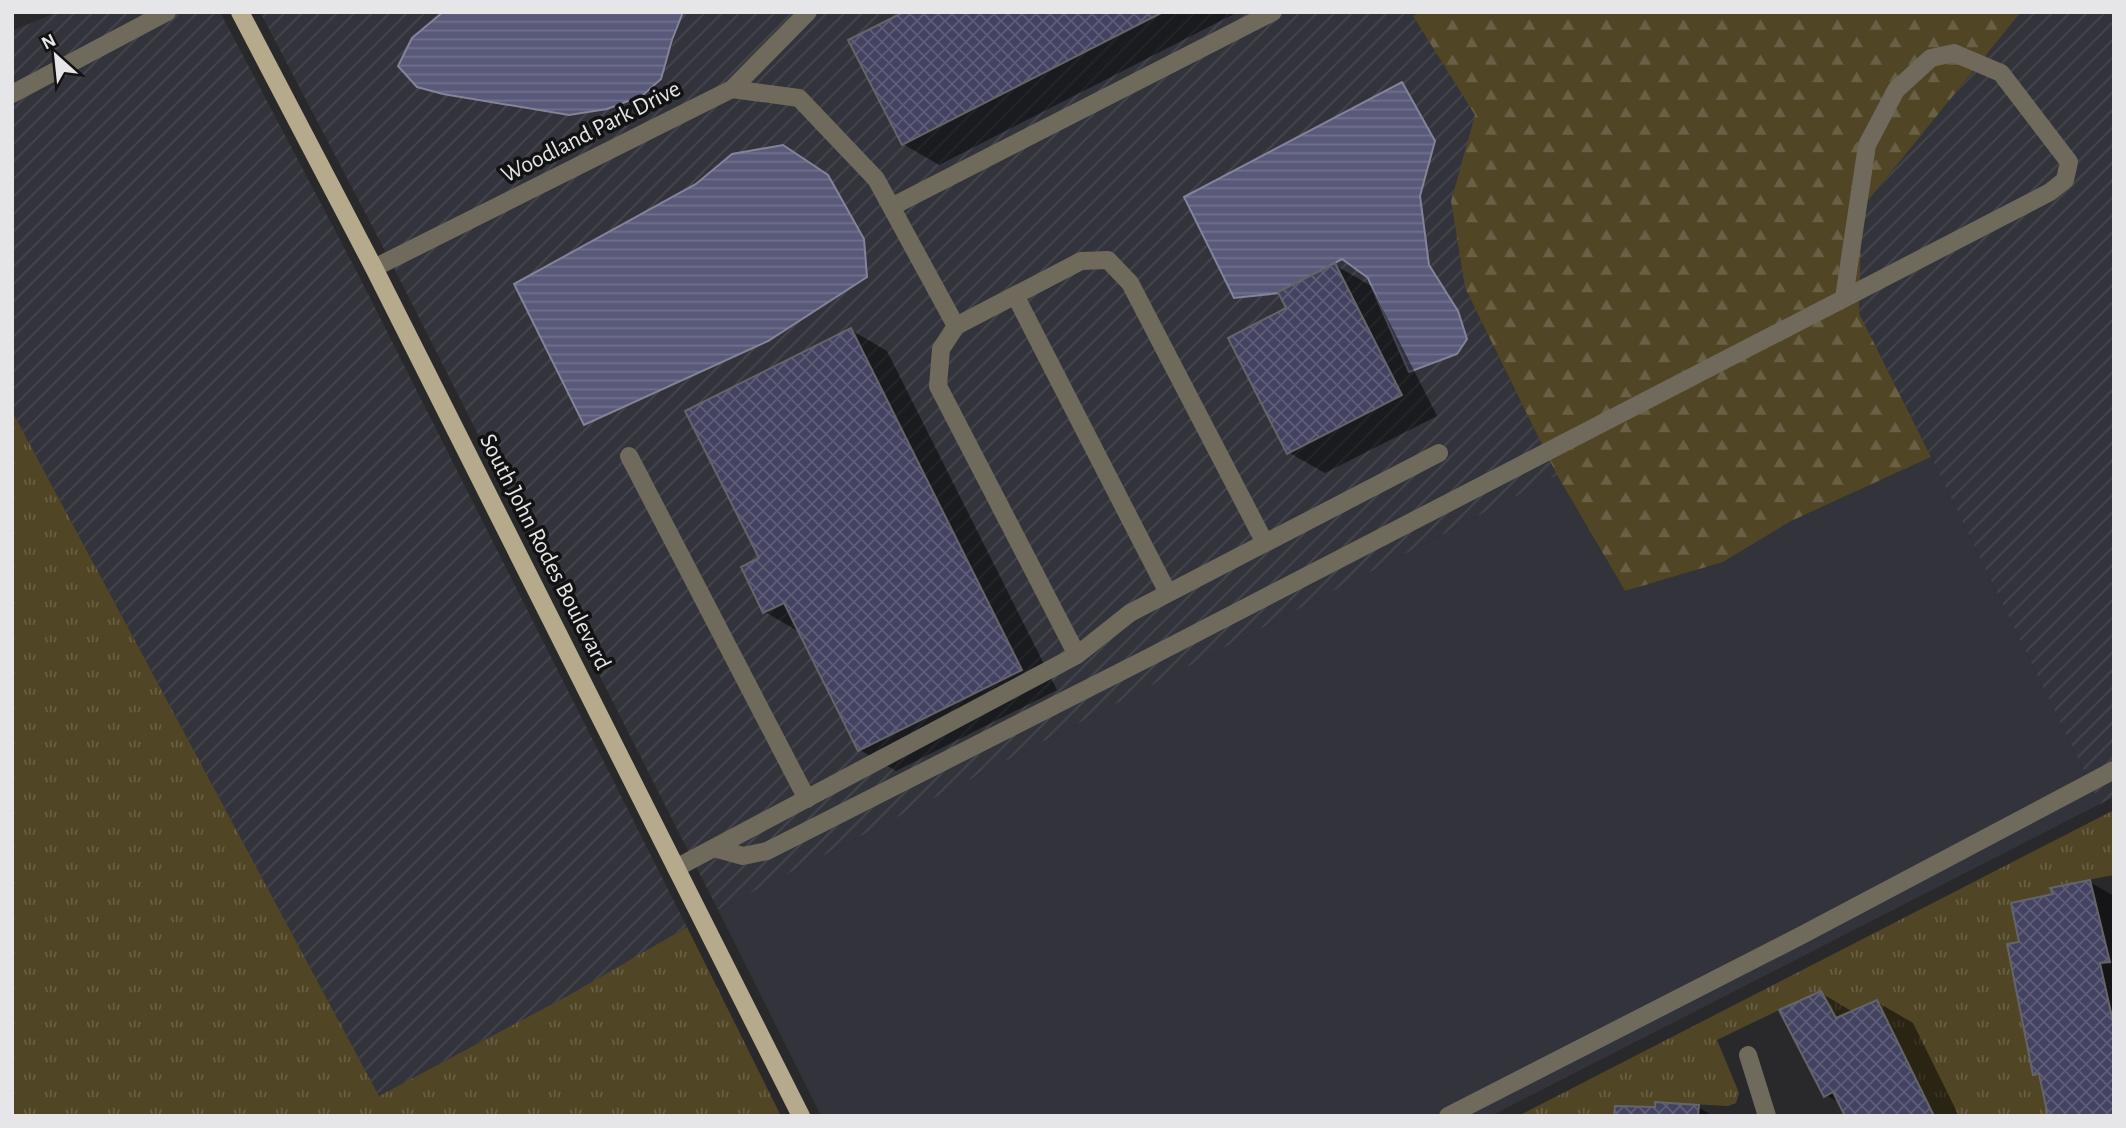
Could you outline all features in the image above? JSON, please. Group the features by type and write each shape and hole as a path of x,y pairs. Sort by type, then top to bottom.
{"main road":[{"name":"South John Rodes Boulevard","path":"240,12 374,268 801,1116"}],"street":[{"path":"12,94 167,12"},
{"name":"Woodland Park Drive","path":"374,268 732,89 808,12"},
{"path":"891,207 1273,12"},
{"path":"714,848 743,856 768,851 1146,659 2050,192 2065,180 2069,162 2001,73 1954,53 1931,58 1896,90 1867,145 1844,298"},
{"path":"732,89 799,98 876,179 956,326"},
{"path":"1077,655 938,386 941,349 956,326 1081,261 1108,260 1130,283 1265,543"},
{"path":"1015,295 1168,593"},
{"path":"676,868 1077,655 1130,613 1440,453"},
{"path":"629,456 807,799"},
{"path":"1448,1116 1790,942 2114,770"},
{"path":"1748,1055 1768,1116"}],"shaded area":[{"path":"57,12 220,12 359,276 687,927 569,995 379,1096 12,411 12,31"},
{"path":"260,12 443,12 412,38 607,109 641,96 661,79 683,12 1420,12 1413,16 1476,115 1451,201 1465,288 1557,475 718,910 390,260","holes":["1435,141 1420,196 1429,265 1458,310 1409,371 1368,278 1341,259 1280,293","733,154 585,425 584,425 515,284 696,184"]},
{"path":"2021,12 2114,12 2114,797 2100,804 1859,313 1862,208"},
{"path":"1931,457 2100,804 1491,1116 821,1116 718,910 1557,475 1625,591 1723,562 1791,521"}],"green space":[{"path":"1420,12 2021,12 1862,208 1859,313 1931,457 1791,521 1723,562 1625,591 1557,475 1465,288 1451,201 1475,115 1413,16"},
{"path":"12,411 379,1096 569,995 687,927 781,1116 12,1116"},
{"path":"2114,810 2114,875 2050,887 2053,894 2019,942 2007,944 2033,1075 2039,1074 2048,1116 1934,1116 1877,1000 1836,1018 1820,992 1717,1040 1739,1093 1736,1103 1728,1106 1656,1102 1655,1107 1614,1116 1518,1116"}],"water":[{"path":"443,12 683,12 661,79 642,96 607,109 569,115 443,94 417,87 398,66 412,38"},
{"path":"1402,82 1435,141 1420,196 1429,265 1458,311 1467,339 1457,354 1409,372 1368,278 1342,259 1280,293 1234,298 1184,197"},
{"path":"783,145 828,175 864,239 867,277 768,341 584,425 514,284 696,184 732,154"}],"building":[{"path":"904,12 1163,12 902,145 848,40"},
{"path":"1335,263 1402,395 1287,454 1228,338 1286,308 1278,292"},
{"path":"851,328 1022,670 858,751 784,603 763,613 741,567 759,558 685,411"},
{"path":"2090,880 2110,962 2100,963 2114,1026 2114,1116 2048,1116 2039,1074 2033,1075 2007,944 2019,942 2011,903 2053,894 2050,888"},
{"path":"1821,991 1836,1018 1877,1000 1934,1116 1845,1116 1833,1092 1824,1097 1779,1010"},
{"path":"1655,1102 1699,1105 1698,1116 1614,1116 1615,1106 1655,1107"}]}
